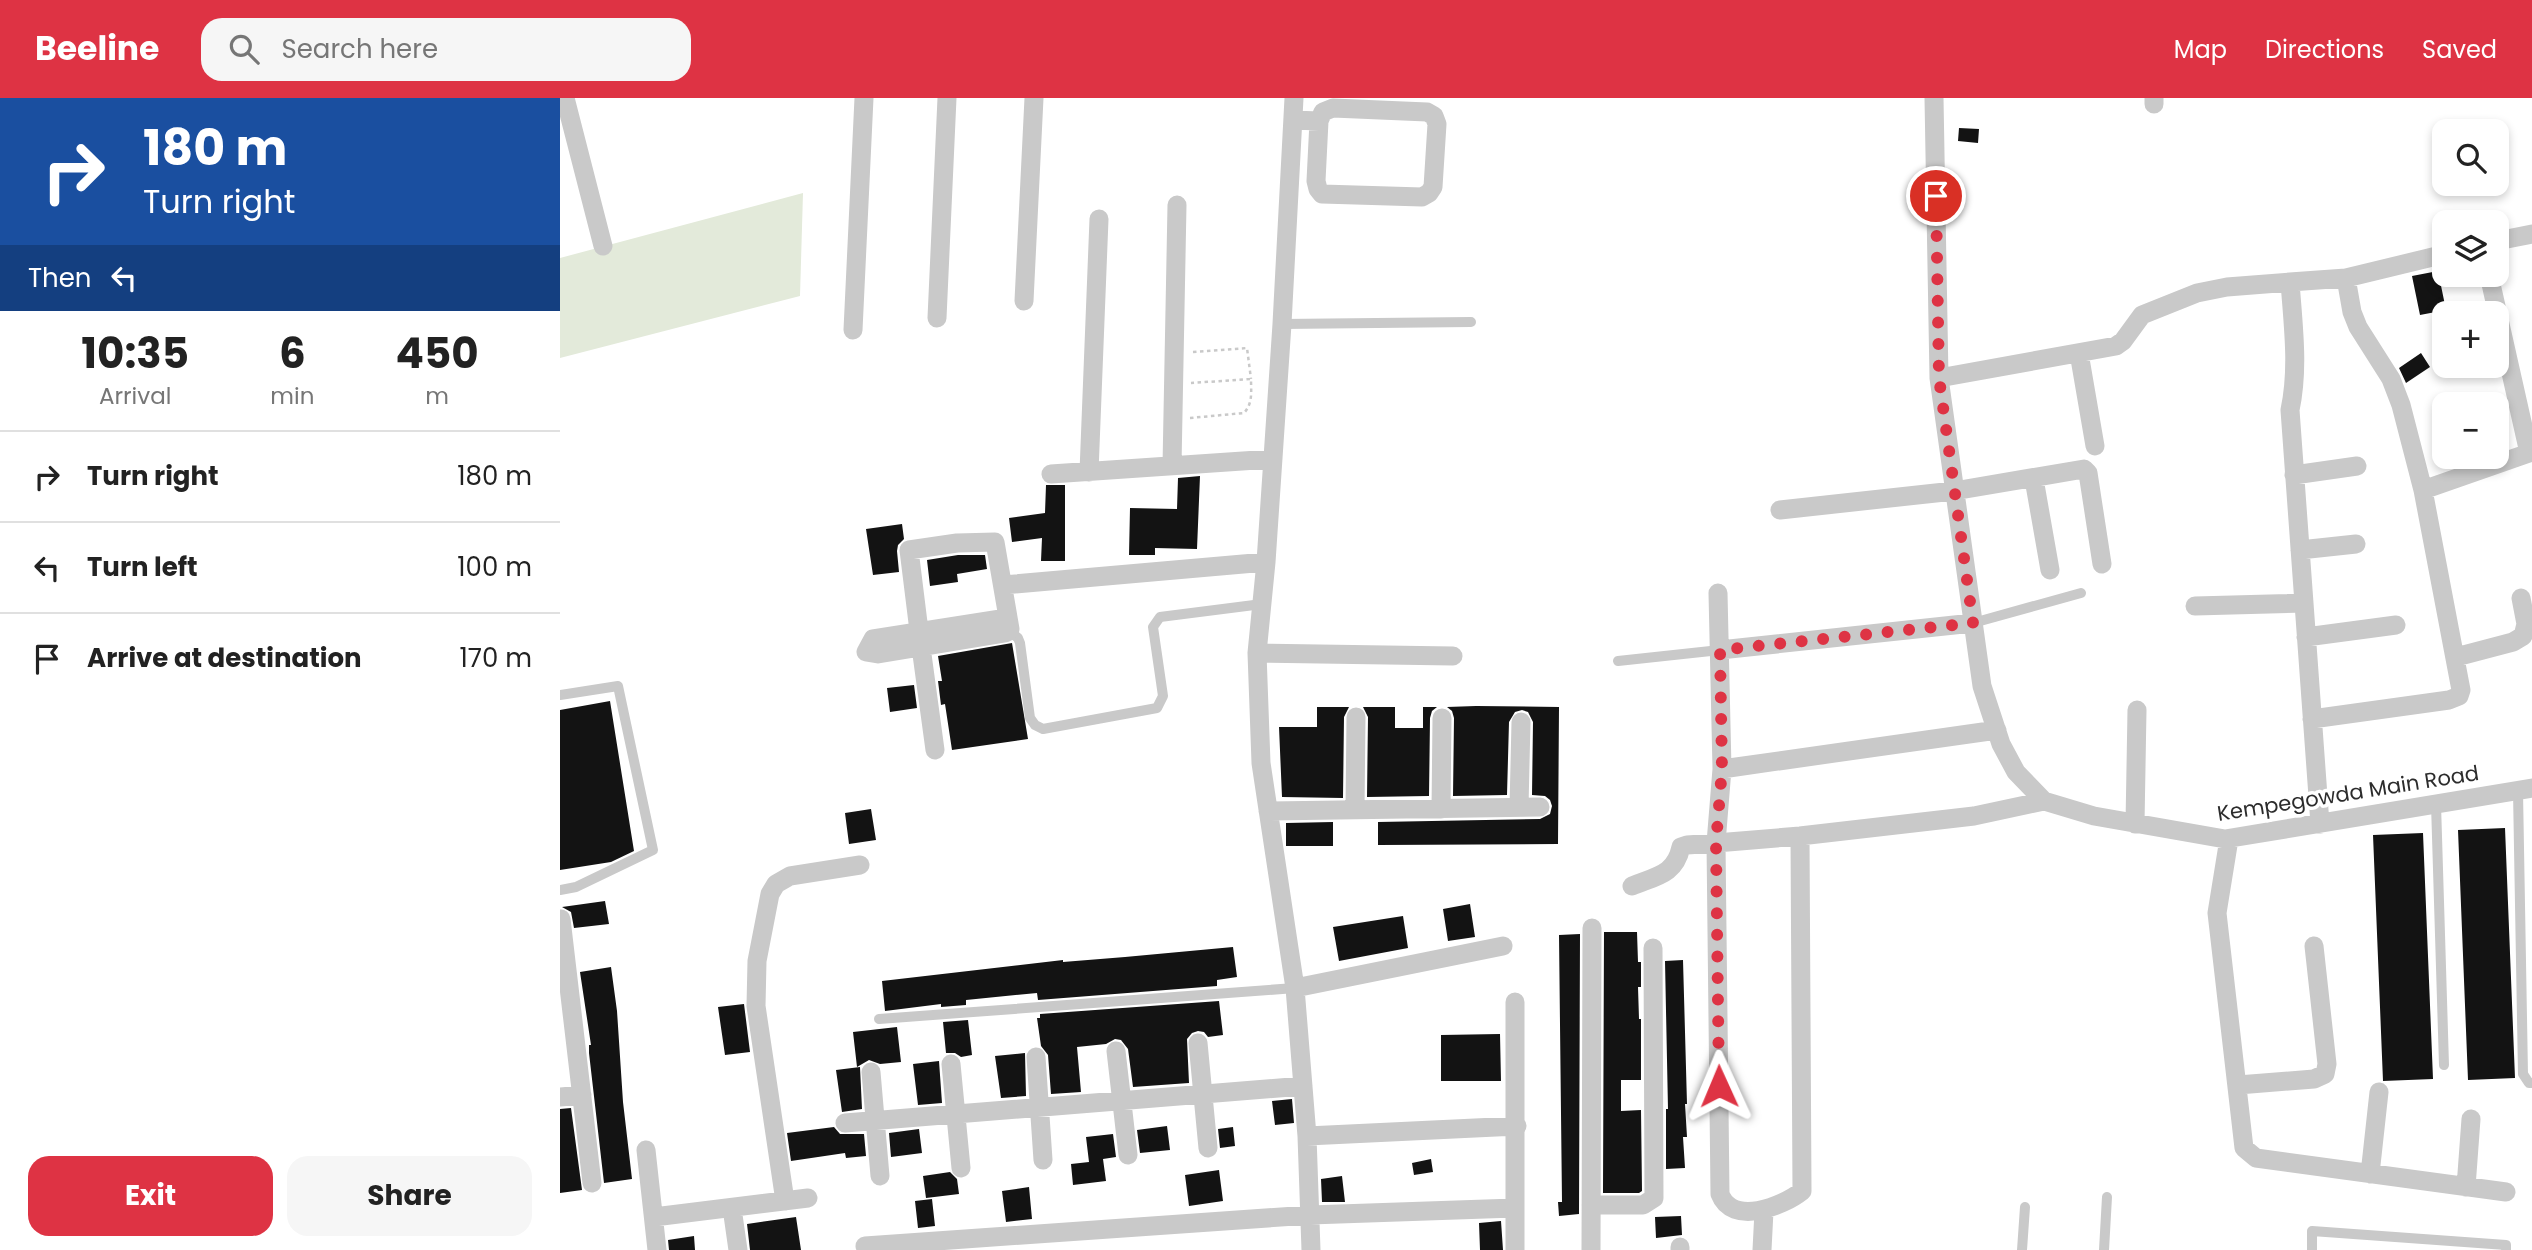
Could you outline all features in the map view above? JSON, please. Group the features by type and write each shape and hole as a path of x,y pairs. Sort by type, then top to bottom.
{"street":[{"path":"565,98 603,246"},
{"path":"853,330 864,98"},
{"path":"937,318 947,98"},
{"path":"1024,302 1034,98"},
{"path":"1294,98 1282,324 1257,653 1261,763 1295,988 1307,1136 1311,1250"},
{"path":"1934,98 1939,378 1982,687 2016,772 2044,801"},
{"path":"1333,108 1427,113 1434,116 1437,124 1433,187 1422,197 1322,194 1317,181 1319,121 1323,112 1333,108"},
{"path":"1293,120 1319,121"},
{"path":"1172,466 1185,386 1177,205"},
{"path":"1089,472 1099,219"},
{"path":"2509,239 2532,234"},
{"path":"1939,378 2116,346 2123,341 2142,315 2197,293 2227,287 2346,278 2432,257"},
{"path":"2312,719 2454,699 2459,696 2461,684 2423,490 2398,394 2358,327 2352,312 2346,278"},
{"path":"2290,282 2295,357 2294,390 2290,410 2320,824"},
{"path":"2423,490 2530,453 2493,287"},
{"path":"2079,353 2095,446"},
{"path":"1051,474 1273,459"},
{"path":"2294,475 2357,466"},
{"path":"1780,510 1954,491 2079,469 2088,473 2102,564"},
{"path":"2034,479 2050,570"},
{"path":"920,639 1008,624 995,542 957,543 909,550 920,639 935,750"},
{"path":"2300,550 2356,544"},
{"path":"1003,585 1266,562"},
{"path":"1718,593 1722,769 1716,843 1720,1194 1730,1209 1764,1211 1792,1199 1802,1191 1800,836"},
{"path":"2456,657 2513,642 2523,636 2526,624 2521,598"},
{"path":"2195,606 2304,603"},
{"path":"1720,650 1973,623"},
{"path":"2306,637 2396,625"},
{"path":"1257,653 1453,656"},
{"path":"2135,824 2137,710"},
{"path":"1355,810 1356,718"},
{"path":"1441,809 1442,719"},
{"path":"1519,807 1521,722"},
{"path":"1722,769 1997,730"},
{"name":"Kempegowda Main Road","path":"1632,886 1670,870 1678,861 1681,847 1687,845 1800,836 1974,816 2044,801 2094,817 2229,839 2525,790"},
{"path":"1268,811 1540,807"},
{"path":"2229,839 2217,913 2244,1148 2251,1156 2506,1192"},
{"path":"785,1201 756,1006 757,961 770,894 776,884 790,876 860,864"},
{"path":"561,919 592,1183"},
{"path":"1591,1250 1592,928"},
{"path":"1295,988 1503,946"},
{"path":"2238,1085 2314,1079 2325,1074 2327,1064 2314,946"},
{"path":"1591,1205 1643,1205 1654,1198 1653,948"},
{"path":"1515,1002 1515,1250"},
{"path":"1198,1043 1208,1148"},
{"path":"1116,1051 1128,1154"},
{"path":"1036,1057 1043,1160"},
{"path":"951,1064 961,1168"},
{"path":"871,1072 880,1175"},
{"path":"845,1123 1303,1086"},
{"path":"2370,1174 2379,1092"},
{"path":"560,1097 582,1095"},
{"path":"2466,1187 2471,1119"},
{"path":"1307,1136 1517,1126"},
{"path":"646,1150 657,1250"},
{"path":"654,1217 808,1198"},
{"path":"732,1208 737,1250"},
{"path":"866,1245 1310,1215 1515,1208"},
{"path":"1762,1250 1764,1211"}],"lane":[{"path":"1282,324 1471,322"},
{"path":"1973,623 2081,593"},
{"path":"1008,624 1020,643 1030,718 1035,725 1043,729 1157,708 1163,696 1153,627 1160,617 1262,604"},
{"path":"1618,661 1720,650"},
{"path":"560,695 618,686 653,850 576,887 560,890"},
{"path":"2525,790 2522,1074 2532,1083"},
{"path":"2436,804 2444,1065"},
{"path":"879,1019 1295,988"},
{"path":"2104,1250 2107,1197"},
{"path":"2022,1250 2025,1207"},
{"path":"2312,1250 2312,1231 2506,1245 2506,1250"}],"path":[{"path":"1190,410 1190,418 1244,413 1252,398 1247,348 1193,351 1192,362"},
{"path":"1191,372 1185,386 1251,379"}],"green space":[{"path":"803,193 800,296 560,358 560,258"}],"building":[{"path":"1959,128 1979,129 1978,143 1958,141"},
{"path":"2432,272 2432,287 2441,287 2444,301 2432,301 2432,313 2420,315 2412,276"},
{"path":"2421,353 2430,367 2406,383 2399,368"},
{"path":"1200,476 1197,549 1155,548 1155,555 1129,555 1130,508 1177,509 1178,478"},
{"path":"1046,485 1065,485 1065,561 1041,561 1042,538 1012,542 1009,518 1045,513"},
{"path":"902,524 904,539 898,545 897,551 899,572 873,575 866,529"},
{"path":"958,555 985,555 987,569 957,574 958,582 930,586 927,560"},
{"path":"1012,643 1028,739 952,750 945,704 941,705 938,681 942,681 938,656"},
{"path":"914,685 917,708 890,712 887,688"},
{"path":"610,701 634,851 611,862 560,870 560,710"},
{"path":"1317,707 1349,707 1344,717 1343,798 1282,797 1279,727 1317,727"},
{"path":"1363,707 1395,707 1395,728 1423,728 1423,707 1437,707 1430,718 1429,796 1367,797 1368,717"},
{"path":"1447,707 1559,707 1558,844 1378,845 1378,822 1540,819 1550,814 1550,800 1545,796 1532,795 1533,722 1528,712 1522,710 1515,712 1509,722 1507,795 1453,796 1454,718"},
{"path":"871,809 876,840 849,844 845,813"},
{"path":"1333,822 1333,846 1286,846 1286,823"},
{"path":"2505,828 2515,1078 2468,1080 2458,830"},
{"path":"2423,833 2433,1079 2383,1081 2373,835"},
{"path":"605,901 609,924 574,928 571,912 562,907"},
{"path":"1470,904 1475,937 1448,941 1443,909"},
{"path":"1403,916 1408,948 1339,961 1333,927"},
{"path":"1604,932 1637,932 1638,962 1641,962 1641,987 1638,987 1641,1080 1621,1080 1621,1111 1641,1110 1642,1191 1639,1193 1603,1193"},
{"path":"1580,934 1579,1214 1559,1216 1558,1202 1562,1202 1559,935"},
{"path":"1233,947 1237,977 1217,980 1217,986 1038,1000 1037,993 966,1000 966,1005 941,1007 941,1004 885,1011 882,981 1063,960"},
{"path":"1683,960 1687,1104 1687,1137 1683,1137 1685,1168 1666,1169 1668,1109 1665,961"},
{"path":"611,967 632,1179 604,1183 589,1053 591,1045 580,972"},
{"path":"1219,1001 1223,1035 1208,1037 1204,1032 1198,1031 1187,1039 1189,1083 1133,1087 1128,1049 1121,1040 1115,1039 1106,1044 1077,1047 1081,1092 1051,1094 1048,1055 1041,1046 1037,1018 1040,1018 1040,1014"},
{"path":"744,1004 750,1052 725,1055 718,1007"},
{"path":"968,1020 972,1055 961,1057 955,1053 946,1053 943,1022"},
{"path":"897,1027 901,1062 880,1064 869,1060 857,1067 853,1032"},
{"path":"1500,1034 1501,1081 1441,1081 1441,1035"},
{"path":"1025,1053 1026,1096 1001,1098 995,1056"},
{"path":"939,1061 942,1103 918,1105 913,1064"},
{"path":"860,1067 862,1109 842,1112 836,1070"},
{"path":"1292,1099 1294,1123 1275,1125 1272,1101"},
{"path":"571,1108 582,1190 560,1193 560,1109"},
{"path":"1167,1126 1170,1150 1140,1153 1137,1130"},
{"path":"834,1127 840,1134 864,1134 866,1156 846,1158 845,1153 791,1161 787,1133"},
{"path":"1233,1127 1235,1146 1220,1148 1218,1129"},
{"path":"919,1129 922,1153 891,1157 889,1133"},
{"path":"1113,1134 1116,1157 1103,1159 1106,1181 1073,1185 1071,1164 1089,1162 1086,1137"},
{"path":"1431,1159 1433,1172 1414,1175 1412,1163"},
{"path":"1219,1170 1223,1201 1189,1206 1185,1175"},
{"path":"950,1172 957,1179 959,1194 926,1198 923,1176"},
{"path":"1342,1176 1345,1202 1322,1202 1321,1179"},
{"path":"1029,1187 1032,1219 1006,1222 1002,1191"},
{"path":"932,1199 935,1226 918,1228 915,1201"},
{"path":"1681,1216 1682,1235 1656,1238 1655,1217"},
{"path":"796,1217 801,1250 750,1250 747,1224"},
{"path":"1501,1221 1503,1250 1480,1250 1479,1223"},
{"path":"694,1236 695,1250 669,1250 668,1240"}],"route":[{"path":"1719,1086 1716,843 1722,769 1720,650 1973,623 1939,378 1936,196"}]}
